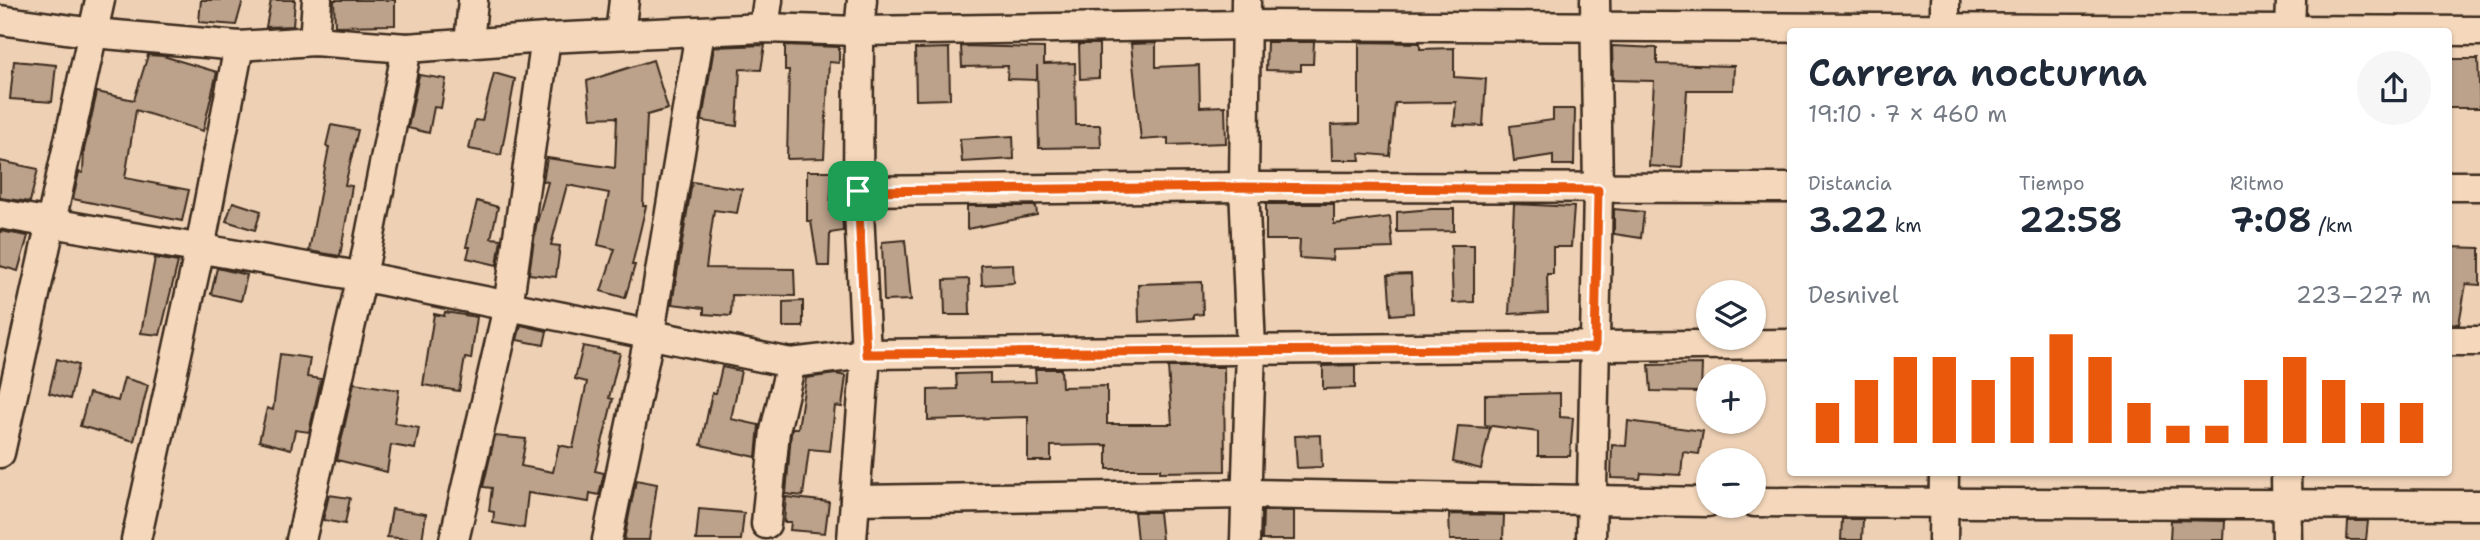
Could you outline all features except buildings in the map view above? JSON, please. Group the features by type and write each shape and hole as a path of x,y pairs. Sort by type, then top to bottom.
{"street":[{"path":"0,453 100,0"},
{"path":"314,41 317,0"},
{"path":"469,44 473,0"},
{"path":"620,34 624,0"},
{"path":"764,28 768,0"},
{"path":"852,540 866,354 858,191 859,31 862,0"},
{"path":"2290,28 2291,0"},
{"path":"0,20 94,33 239,46 314,41 407,48 620,34 764,28 859,31 1247,12 1595,13 1945,19 2204,28"},
{"path":"1245,540 1251,348 1244,187 1247,12"},
{"path":"1591,540 1598,190 1595,13"},
{"path":"2452,31 2480,31"},
{"path":"607,540 650,332 700,32"},
{"path":"454,540 508,307 546,38"},
{"path":"136,540 200,248 239,46"},
{"path":"301,540 362,276 407,48"},
{"path":"2452,186 2480,186"},
{"path":"858,191 1244,187 1598,190 1787,188"},
{"path":"0,214 362,276 508,307 650,332 791,363 866,354 1787,344"},
{"path":"2452,341 2480,341"},
{"path":"766,524 775,431 791,363"},
{"path":"1943,540 1944,476"},
{"path":"2286,476 2287,540"},
{"path":"855,500 1247,494 1696,502"},
{"path":"1766,502 2480,505"}],"route":[{"path":"1244,187 1598,190 1595,348 1251,348 866,354 858,191 1244,187"}]}
